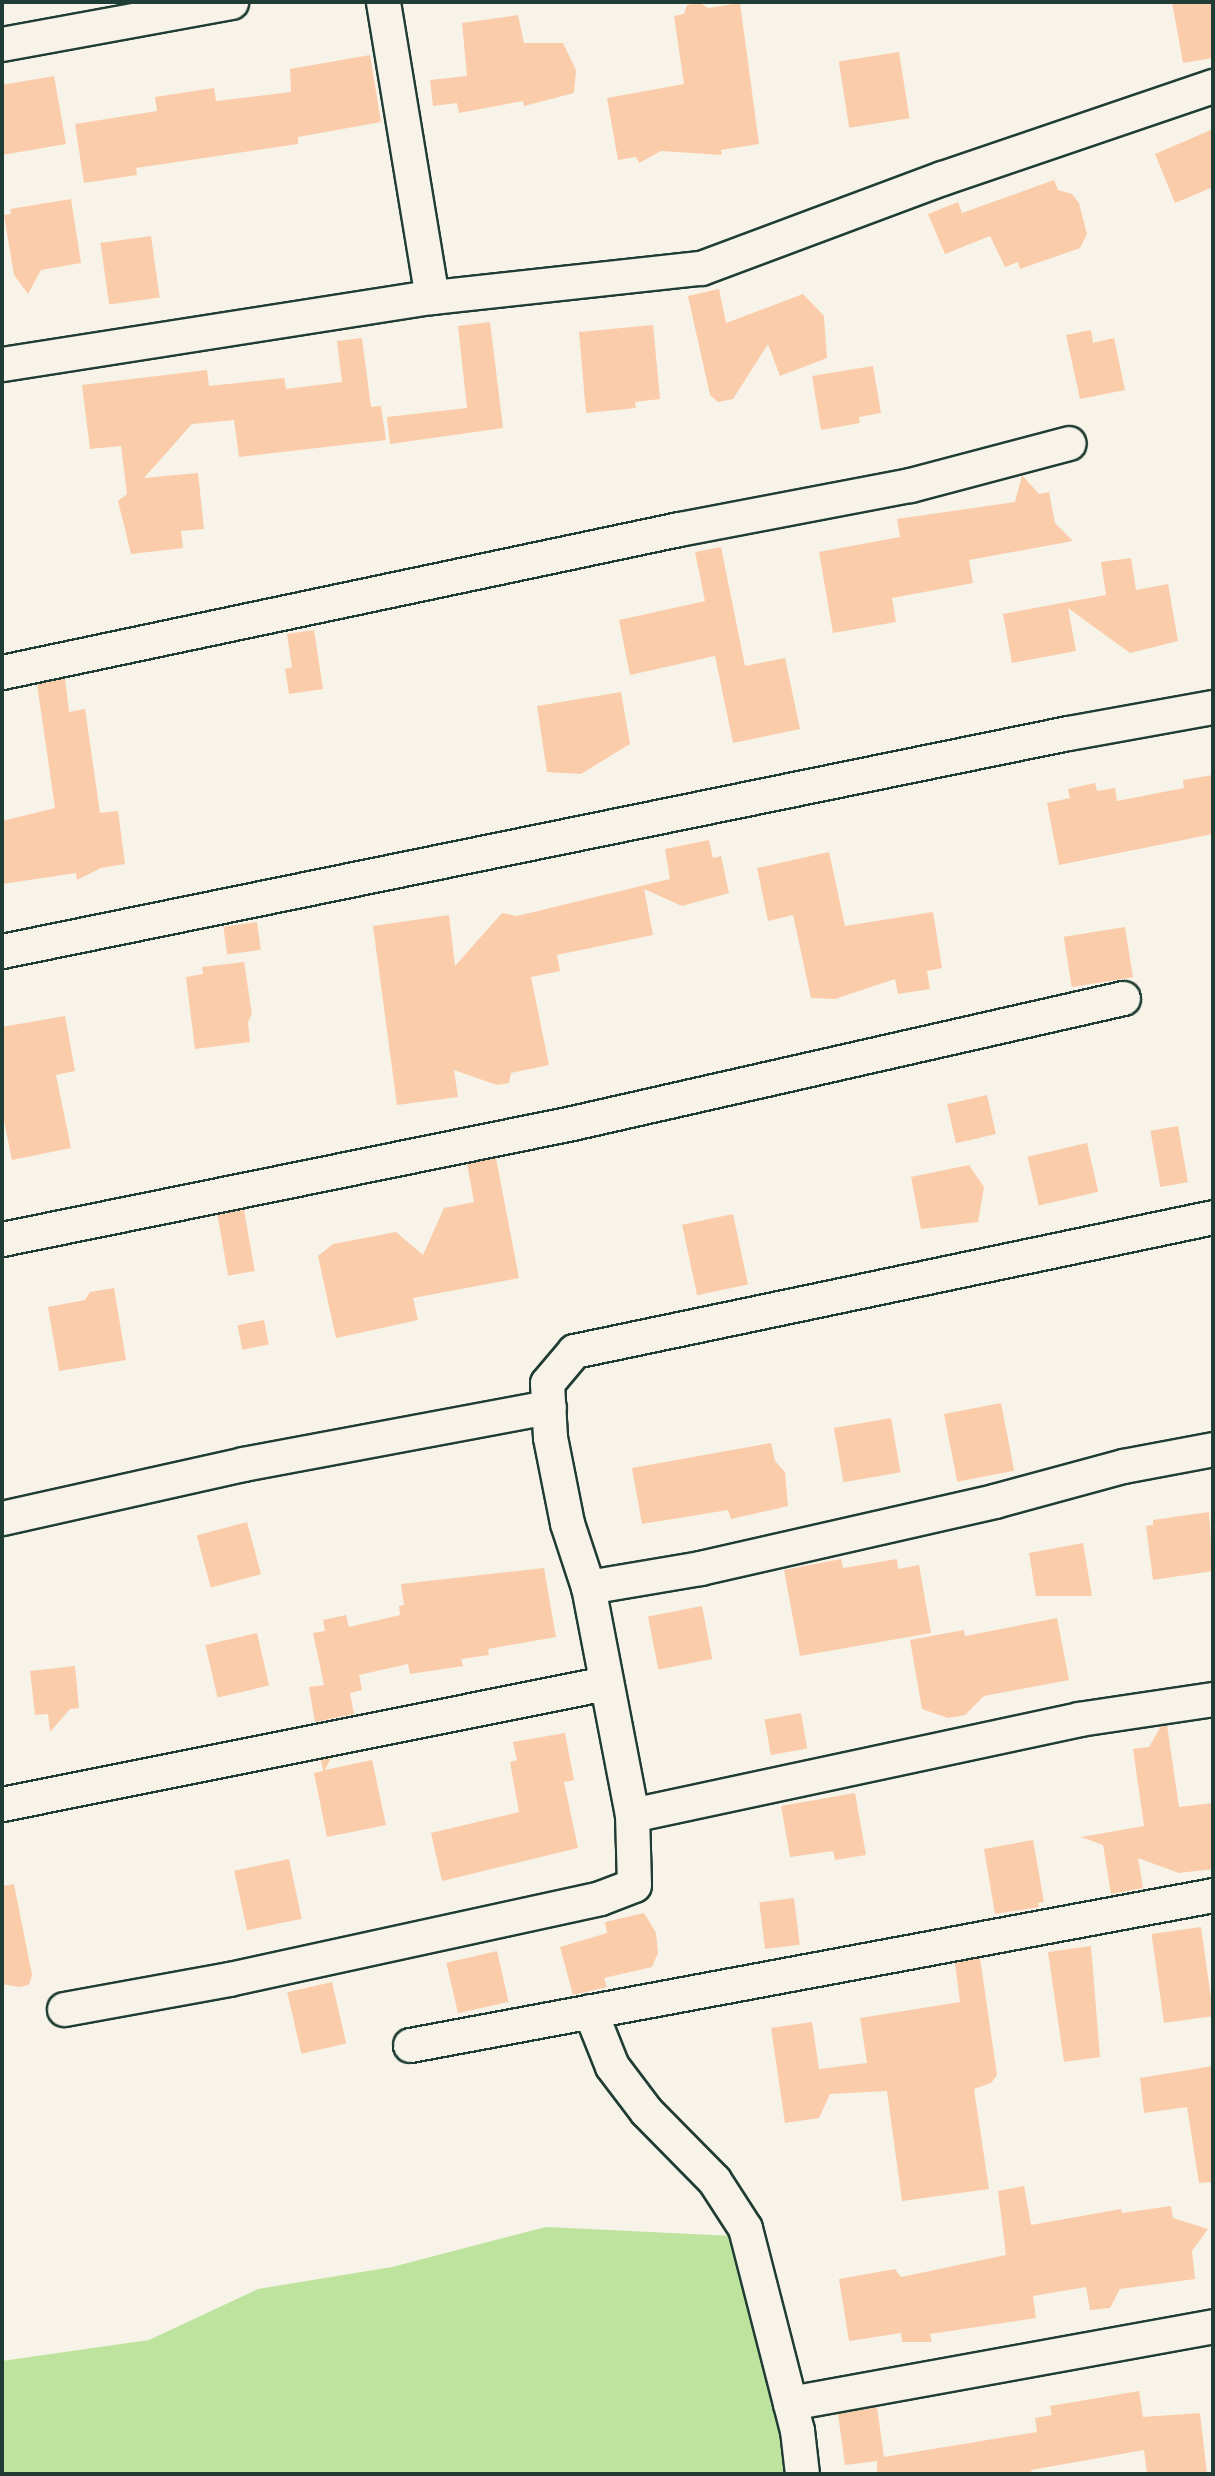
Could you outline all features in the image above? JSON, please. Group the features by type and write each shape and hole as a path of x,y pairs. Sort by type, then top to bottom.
{"street":[{"path":"2,44 231,2"},
{"path":"383,2 432,297"},
{"path":"2,364 432,297 701,268 942,178 1213,86"},
{"path":"2,672 679,529 910,485 1069,443"},
{"path":"2,951 1055,736 1213,708"},
{"path":"2,1240 572,1123 1123,998"},
{"path":"64,2009 229,1979 600,1898 634,1885 632,1815 588,1587 567,1523 549,1408 547,1383 574,1352 1213,1217"},
{"path":"2,1518 243,1464 549,1408"},
{"path":"588,1587 700,1568 994,1501 1123,1466 1213,1449"},
{"path":"2,1804 606,1683"},
{"path":"632,1815 1079,1719 1213,1699"},
{"path":"410,2045 1213,1895"},
{"path":"590,2011 612,2066 646,2111 714,2180 746,2228 790,2403 802,2474"},
{"path":"790,2403 1213,2326"}],"green space":[{"path":"546,2227 734,2236 790,2474 2,2474 2,2361 149,2340 258,2289 392,2267"}],"building":[{"path":"1172,2 1213,2 1213,58 1183,63"},
{"path":"700,3 708,8 740,3 759,144 721,150 722,155 661,151 639,163 636,157 618,160 607,98 684,84 674,16 684,14 687,5"},
{"path":"518,15 524,43 563,43 576,70 574,93 524,106 523,101 459,113 457,103 433,106 430,80 467,76 462,23"},
{"path":"899,52 909,118 849,128 839,62"},
{"path":"370,55 381,122 298,137 298,144 136,168 137,175 84,183 75,124 157,111 155,97 214,88 216,101 291,92 290,69"},
{"path":"54,76 66,144 2,155 2,85"},
{"path":"1213,129 1213,187 1175,203 1155,154"},
{"path":"1054,180 1058,190 1072,194 1079,203 1087,234 1080,248 1020,269 1018,262 1005,267 990,236 945,254 928,214 958,202 962,213"},
{"path":"71,199 81,263 41,270 28,294 14,275 4,215 11,214 10,209"},
{"path":"151,236 160,297 109,304 100,243"},
{"path":"719,289 726,323 803,294 824,316 827,358 780,376 768,344 733,399 718,402 710,395 688,296"},
{"path":"490,322 503,428 390,444 387,417 467,408 458,326"},
{"path":"653,325 660,399 635,402 636,408 586,413 579,332"},
{"path":"1091,330 1093,343 1114,338 1125,390 1080,399 1066,335"},
{"path":"362,338 371,407 381,406 386,440 239,457 234,420 192,424 144,478 198,473 204,529 181,531 183,548 131,554 118,501 127,494 121,446 90,449 82,385 207,370 209,386 284,378 286,389 342,382 337,341"},
{"path":"873,366 881,413 859,417 860,423 821,430 812,376"},
{"path":"1022,475 1039,494 1049,492 1055,523 1073,541 969,560 973,583 892,598 896,622 833,633 819,552 900,537 897,519 1015,502"},
{"path":"721,547 745,666 785,658 800,729 733,743 715,656 630,675 619,620 705,601 695,552"},
{"path":"1131,558 1136,590 1168,584 1178,641 1130,653 1068,608 1076,651 1012,663 1003,614 1106,595 1101,562"},
{"path":"314,630 323,689 289,694 285,669 292,667 287,634"},
{"path":"65,678 69,712 85,709 100,813 118,811 125,864 101,868 77,880 76,873 2,884 2,821 55,808 37,684"},
{"path":"621,692 630,744 581,774 547,772 537,706"},
{"path":"1213,775 1213,834 1059,865 1047,803 1070,798 1068,789 1095,783 1097,791 1115,788 1117,801 1184,788 1183,780"},
{"path":"709,840 713,858 721,856 729,893 682,906 644,889 653,935 557,955 560,971 531,977 549,1065 511,1073 509,1083 497,1085 454,1070 458,1097 397,1105 373,926 449,915 455,966 502,913 517,916 670,879 665,849"},
{"path":"829,852 845,926 933,912 942,968 927,971 930,989 898,994 895,979 835,999 811,998 793,915 768,921 757,868"},
{"path":"257,922 261,950 227,954 223,927"},
{"path":"1125,927 1133,977 1072,987 1064,937"},
{"path":"244,962 252,1014 248,1022 250,1042 195,1049 186,977 203,974 202,967"},
{"path":"65,1016 75,1071 56,1075 71,1148 12,1160 2,1111 2,1027"},
{"path":"987,1095 996,1134 956,1143 947,1104"},
{"path":"1178,1126 1188,1182 1160,1187 1150,1131"},
{"path":"1087,1143 1098,1192 1039,1205 1028,1157"},
{"path":"496,1158 519,1278 413,1298 418,1320 336,1338 318,1256 333,1244 396,1232 423,1255 444,1208 474,1202 467,1164"},
{"path":"969,1165 984,1187 978,1222 921,1229 911,1177"},
{"path":"244,1210 255,1271 228,1276 217,1215"},
{"path":"733,1214 748,1284 697,1295 682,1225"},
{"path":"114,1288 126,1360 59,1371 48,1307 85,1300 90,1292"},
{"path":"264,1320 269,1345 242,1350 237,1325"},
{"path":"1001,1403 1014,1471 957,1482 944,1414"},
{"path":"891,1418 901,1472 843,1482 834,1428"},
{"path":"771,1443 775,1461 785,1472 788,1506 731,1519 728,1510 642,1524 632,1468"},
{"path":"1209,1512 1213,1571 1153,1580 1146,1526 1153,1525 1153,1520"},
{"path":"247,1522 261,1574 211,1588 197,1535"},
{"path":"1083,1543 1092,1596 1036,1596 1029,1553"},
{"path":"841,1559 843,1568 897,1559 898,1569 919,1565 931,1633 800,1656 784,1570"},
{"path":"544,1568 556,1637 488,1649 489,1655 461,1659 463,1666 410,1674 408,1664 359,1675 362,1690 350,1693 354,1714 315,1722 309,1687 324,1685 313,1633 325,1631 323,1620 346,1615 349,1627 400,1615 399,1606 404,1605 401,1584"},
{"path":"702,1606 712,1659 658,1670 648,1616"},
{"path":"1057,1618 1069,1680 984,1696 965,1715 948,1718 922,1709 910,1640 964,1630 965,1636"},
{"path":"257,1633 269,1686 218,1698 205,1645"},
{"path":"75,1666 79,1708 70,1709 50,1732 48,1714 35,1715 30,1671"},
{"path":"801,1713 807,1748 771,1755 765,1719"},
{"path":"1167,1725 1179,1807 1213,1803 1213,1869 1179,1873 1138,1858 1143,1888 1111,1894 1103,1845 1081,1837 1144,1826 1133,1749 1149,1747 1161,1726"},
{"path":"565,1733 574,1780 564,1782 578,1848 442,1881 431,1833 519,1812 510,1762 517,1760 513,1742"},
{"path":"331,1758 325,1770 372,1760 386,1825 327,1837 314,1773 323,1771 321,1760"},
{"path":"855,1793 866,1855 835,1860 833,1851 790,1857 781,1806"},
{"path":"1033,1840 1044,1902 1038,1903 1039,1907 995,1914 984,1849"},
{"path":"289,1859 302,1919 247,1930 234,1871"},
{"path":"14,1884 32,1975 29,1985 19,1987 2,1984 2,1886"},
{"path":"794,1898 800,1945 765,1949 759,1902"},
{"path":"644,1913 656,1933 658,1953 652,1967 604,1978 607,1987 573,1995 560,1947 607,1933 605,1922"},
{"path":"1201,1927 1213,2016 1164,2023 1151,1934"},
{"path":"1091,1946 1100,2057 1064,2062 1048,1952"},
{"path":"497,1951 509,2002 458,2013 446,1963"},
{"path":"980,1958 997,2075 991,2083 974,2089 989,2189 902,2201 887,2091 830,2094 819,2118 785,2123 771,2028 812,2022 819,2069 867,2063 860,2018 960,2002 955,1963"},
{"path":"332,1982 346,2043 301,2054 287,1992"},
{"path":"1213,2066 1213,2182 1199,2183 1187,2107 1144,2113 1140,2078"},
{"path":"1024,2186 1031,2225 1121,2209 1122,2213 1171,2206 1173,2218 1208,2229 1192,2251 1195,2279 1120,2289 1110,2308 1090,2310 1086,2287 1033,2296 1036,2318 930,2334 932,2342 902,2342 901,2333 849,2341 839,2279 895,2269 901,2277 1006,2255 998,2191"},
{"path":"1139,2391 1143,2417 1200,2413 1207,2474 1147,2474 1144,2450 1031,2470 1032,2474 877,2474 877,2461 845,2465 838,2414 877,2407 884,2457 1037,2432 1035,2418 1052,2415 1050,2406"}]}
